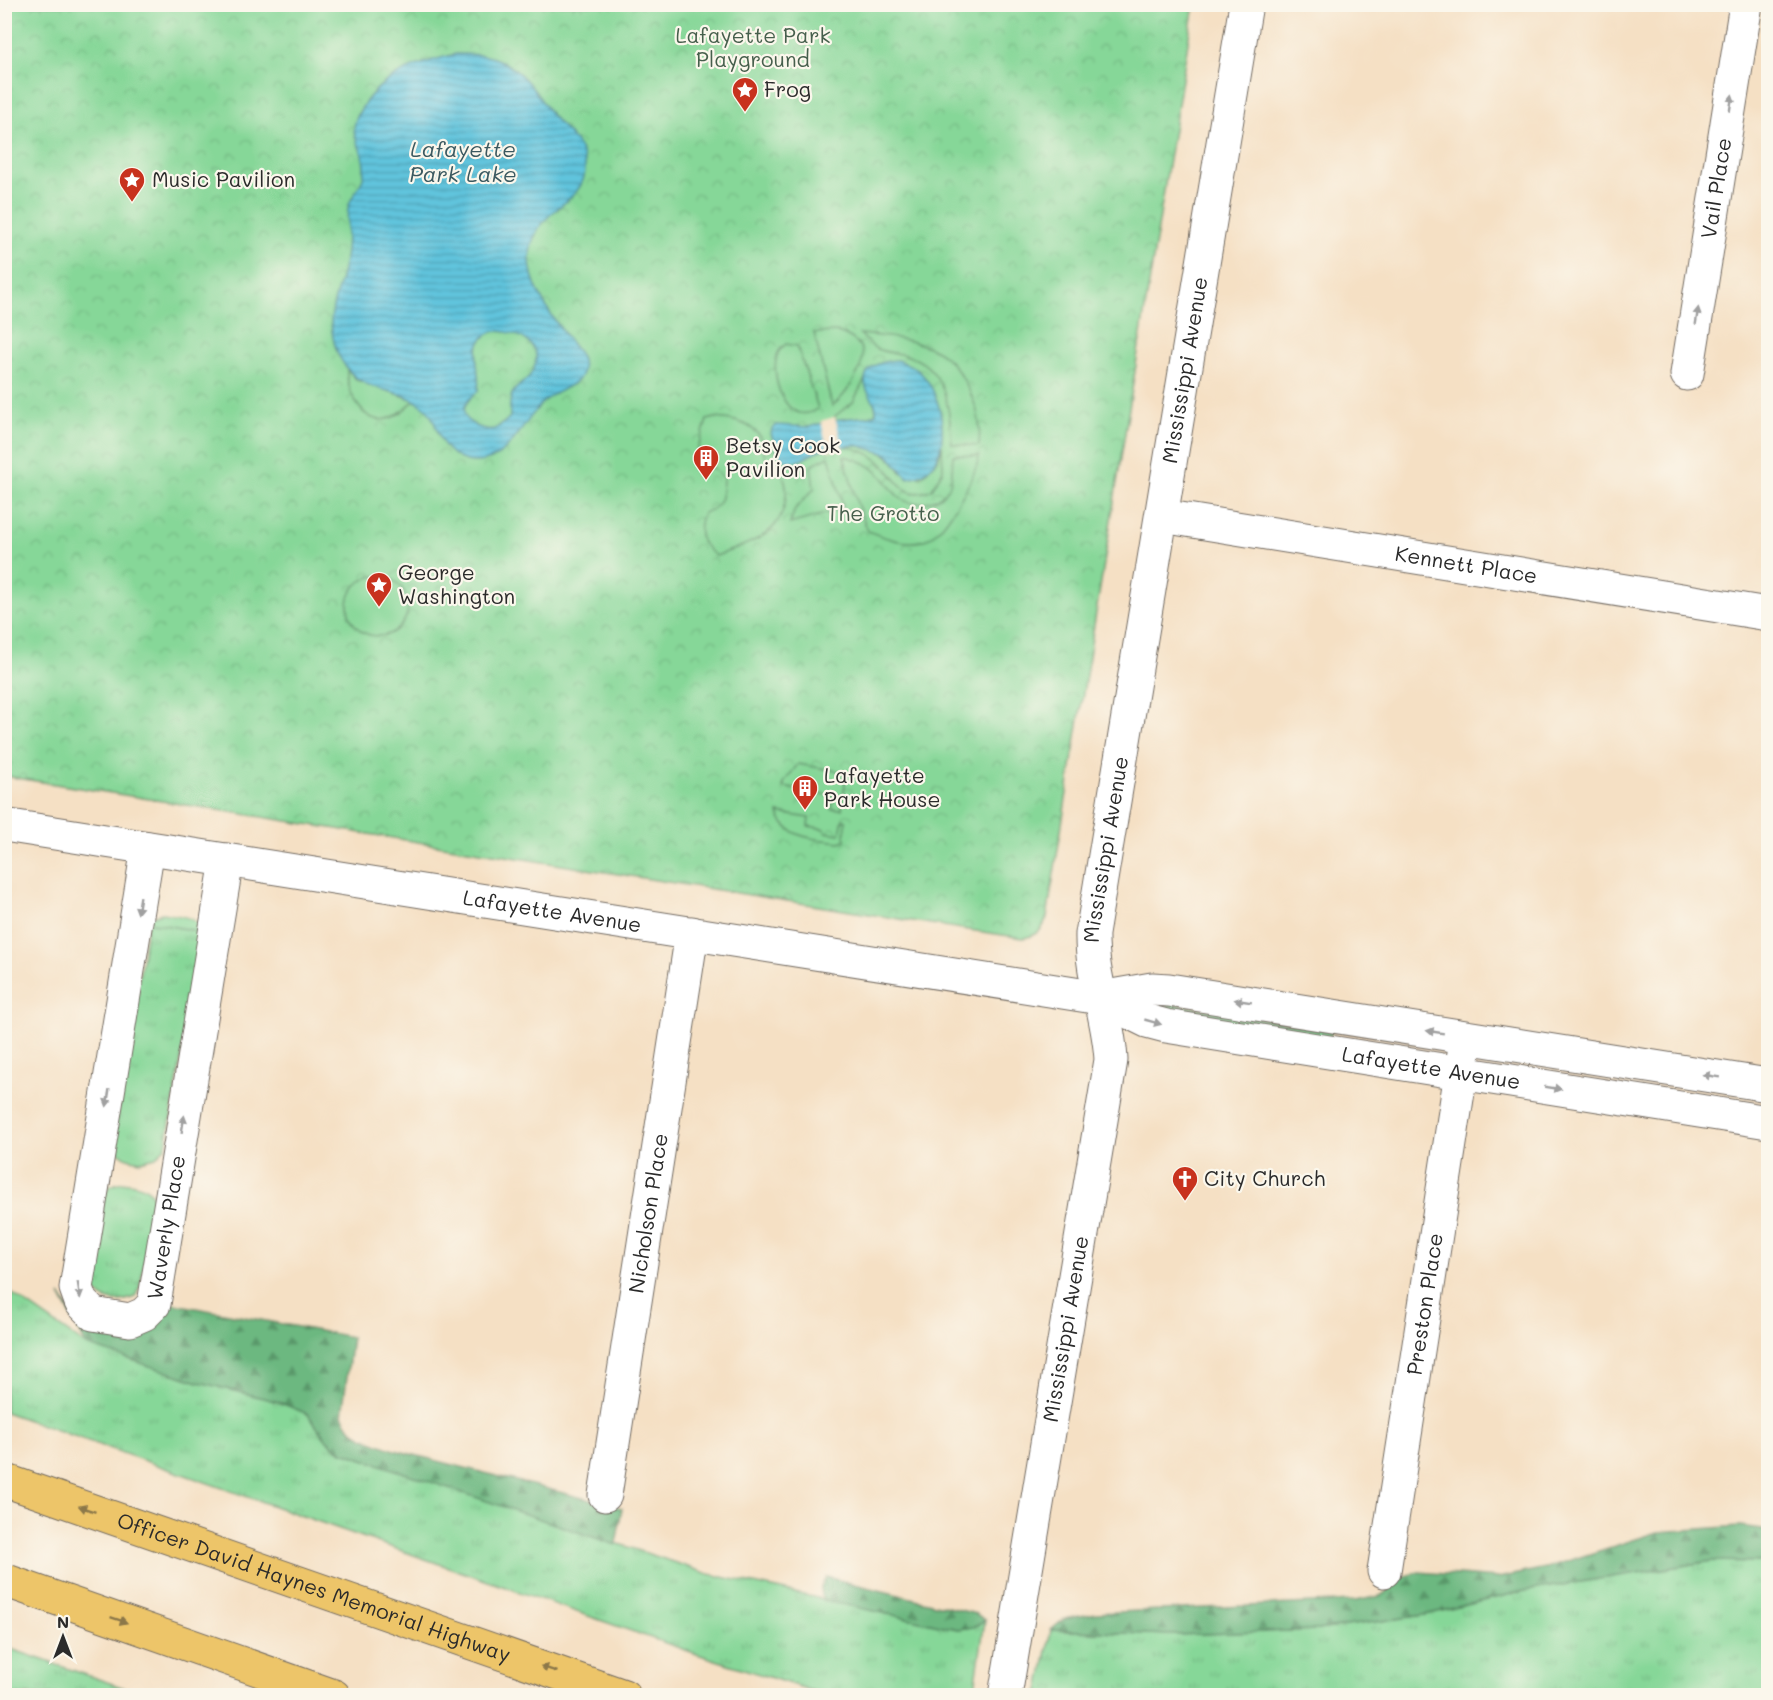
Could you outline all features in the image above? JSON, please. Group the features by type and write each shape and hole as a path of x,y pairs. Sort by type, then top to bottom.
{"highway":[{"name":"Officer David Haynes Memorial Highway","path":"4,1480 624,1695"},
{"path":"4,1580 334,1695"}],"street":[{"name":"Mississippi Avenue","path":"1007,1684 1109,1076 1110,1037 1100,998 1093,957 1092,934 1246,4"},
{"name":"Vail Place","path":"1688,374 1746,4"},
{"name":"Kennett Place","path":"1162,516 1768,614"},
{"name":"Lafayette Avenue","path":"4,825 1100,998 1147,1021 1166,1026 1768,1122"},
{"name":"Waverly Place","path":"148,848 76,1288 81,1302 93,1314 130,1320 144,1314 154,1304 226,860"},
{"name":"Nicholson Place","path":"605,1495 692,933"},
{"name":"Lafayette Avenue","path":"1100,998 1152,989 1170,990 1768,1085"},
{"name":"Preston Place","path":"1384,1571 1466,1037"}],"green space":[{"name":"Lafayette Park Playground","path":"4,5 1194,5 1047,917 1041,929 1032,936 1023,938 962,929 5,776"},
{"path":"837,332 857,342 863,354 854,380 843,396 832,406 814,333"},
{"name":"The Grotto","path":"860,334 890,337 919,344 937,351 950,361 966,384 976,408 979,446 952,444 947,403 938,379 930,368 905,355 875,348"},
{"path":"786,344 797,346 818,408 807,413 797,412 788,406 778,385 776,360 779,351"},
{"path":"347,369 357,380 415,400 391,418 370,417 357,404 352,395"},
{"path":"865,379 875,404 876,413 870,416 835,420 835,416 853,402"},
{"path":"715,418 744,424 758,434 767,460 780,470 783,476 786,491 781,515 768,532 749,543 716,556 706,547 700,537 700,526 703,513 714,508 720,500 723,478 713,468 699,467 697,452 707,420"},
{"name":"The Grotto","path":"856,445 882,452 897,465 901,472 921,477 938,460 942,445 943,470 932,489 921,493 913,492 900,484 872,456 844,446"},
{"name":"The Grotto","path":"953,455 979,456 959,502 935,534 920,541 905,542 868,531 857,503 844,456 871,467 880,474 899,497 918,503 940,497 949,487"},
{"name":"The Grotto","path":"829,456 843,505 842,509 790,524 795,509 814,489 811,465"},
{"path":"372,576 384,576 395,581 403,589 408,606 406,618 395,631 384,636 372,636 361,631 353,623 348,612 348,600 353,589 361,581"},
{"path":"798,764 843,772 845,783 842,809 832,809 834,796 783,787"},
{"path":"778,813 809,818 808,826 840,834 843,819 846,820 845,840 840,842 822,840 795,833 782,822"},
{"path":"162,913 192,919 203,932 148,922 153,916"},
{"path":"148,922 203,932 166,1146 156,1157 140,1161 127,1158 117,1151 113,1140"},
{"path":"1167,1003 1332,1030 1331,1035 1327,1038 1168,1013"},
{"path":"122,1182 144,1187 151,1194 155,1205 140,1286 135,1297 123,1301 112,1301 101,1297 92,1288 104,1194 110,1186"},
{"path":"4,1292 11,1293 86,1345 279,1402 308,1414 324,1437 340,1451 709,1574 957,1629 973,1627 985,1620 974,1695 833,1696 806,1689 694,1653 5,1412"},
{"path":"60,1295 74,1316 81,1322 88,1327 105,1332 130,1334 164,1302 352,1337 342,1415 357,1434 395,1450 622,1508 616,1545 340,1451 324,1437 308,1414 279,1402 195,1381 86,1345"},
{"path":"1740,1526 1768,1530 1768,1562 1712,1561 1524,1591 1425,1615 1317,1630 1172,1635 1051,1630 1064,1619 1096,1613 1355,1601 1380,1596 1402,1577 1419,1572 1498,1578 1546,1568 1658,1532"},
{"path":"1712,1561 1768,1562 1768,1695 1038,1696 1051,1630 1172,1635 1317,1630 1425,1615 1524,1591"},
{"path":"826,1577 976,1614 985,1620 973,1627 958,1629 822,1600 821,1587"},
{"path":"5,1647 145,1695 5,1695"}],"water":[{"name":"Lafayette Park Lake","path":"456,54 490,57 516,71 573,139 585,161 584,177 579,188 540,227 531,245 530,264 535,283 544,302 580,355 583,365 582,373 573,384 544,401 514,439 497,456 475,462 462,460 448,450 430,414 423,406 400,394 368,385 349,371 336,350 331,323 345,260 348,208 364,175 363,160 354,132 357,117 372,95 392,77","holes":["493,331 501,331 526,340 535,352 536,361 531,374 512,394 510,417 498,427 488,429 476,426 464,413 469,400 478,391 476,358 479,343"]},
{"path":"897,360 916,368 921,373 937,400 941,416 940,449 934,463 923,473 908,478 887,454 856,445 822,449 799,461 787,461 780,456 771,434 772,429 777,425 809,427 833,420 870,416 876,413 866,387 866,374 874,366"}],"pier":[{"path":"835,417 843,449 828,451 821,421"}],"place":[{"name":"Frog","path":"745,113"},
{"name":"Music Pavilion","path":"132,203"},
{"name":"Betsy Cook Pavilion","path":"706,481"},
{"name":"George Washington","path":"379,608"},
{"name":"Lafayette Park House","path":"805,811"},
{"name":"City Church","path":"1185,1202"}]}
